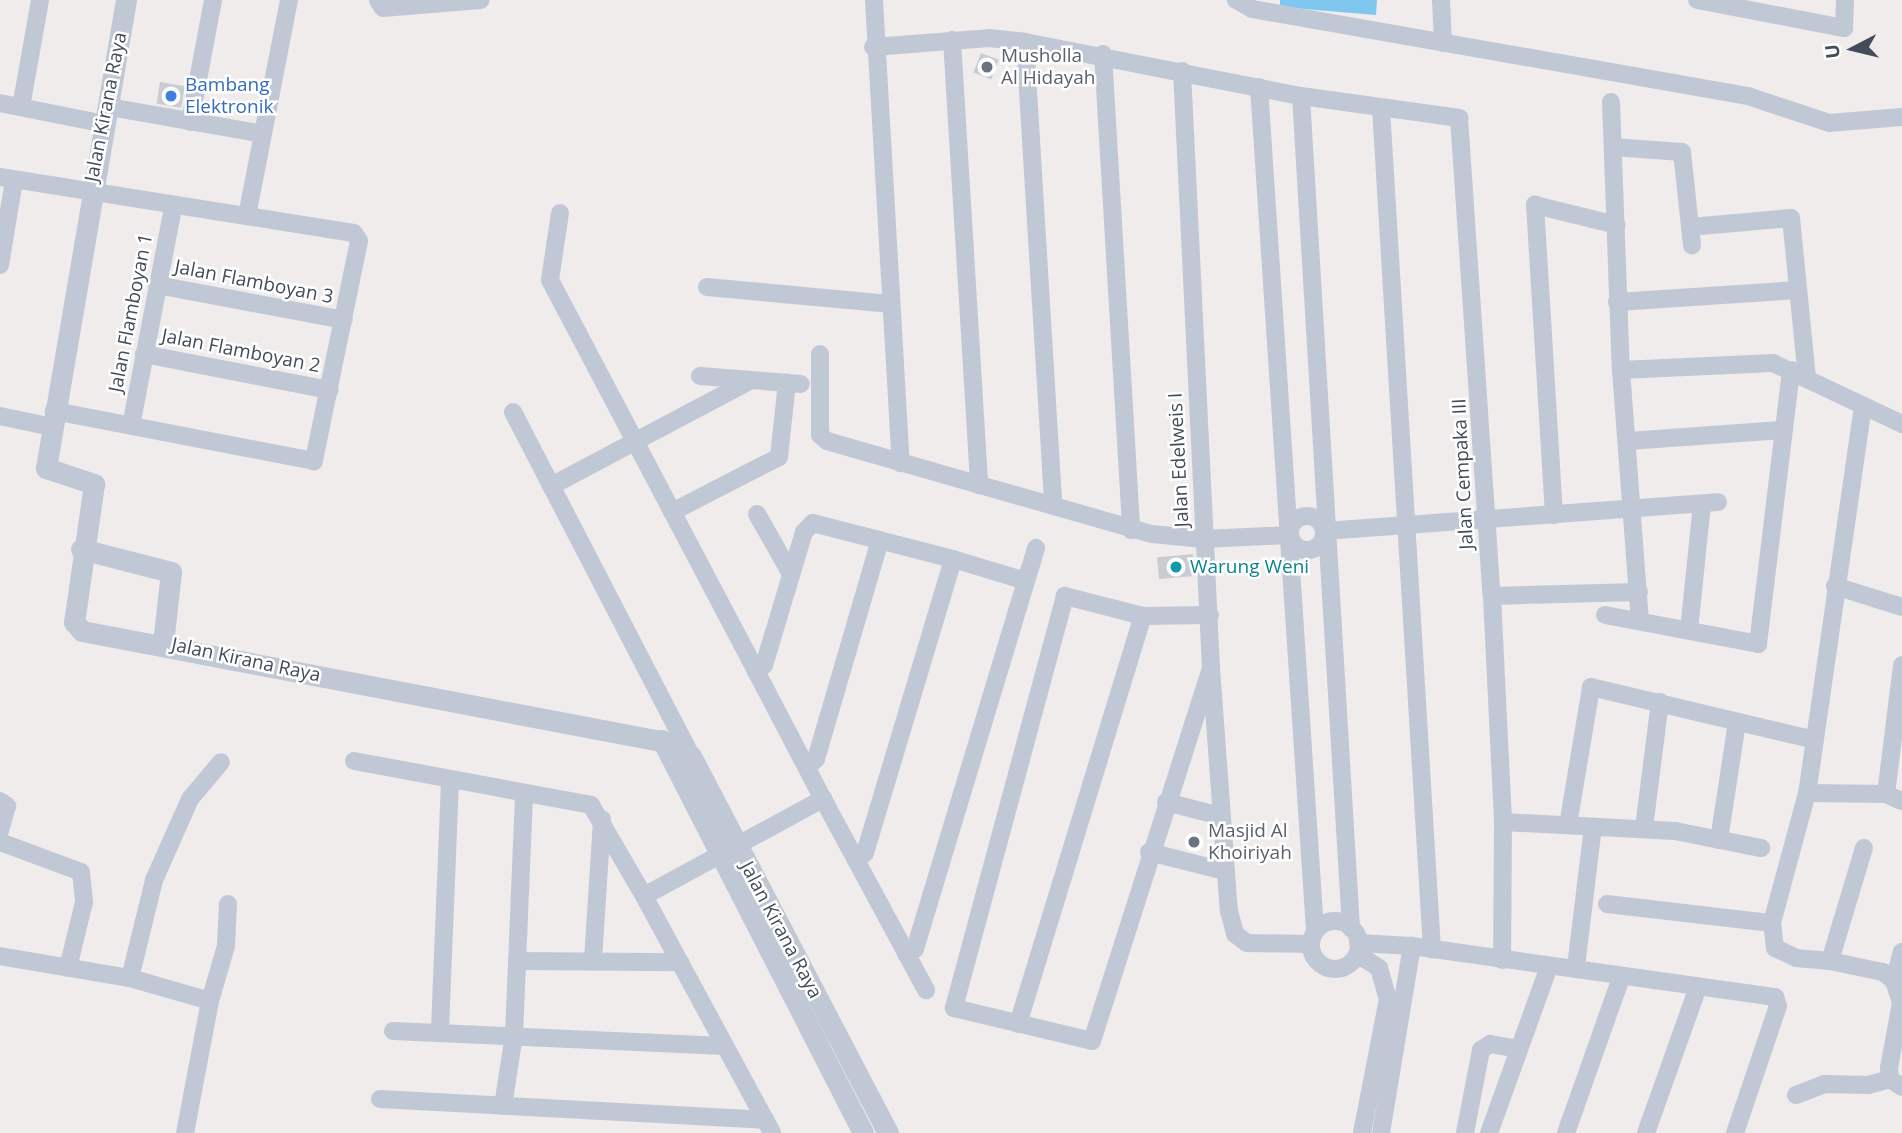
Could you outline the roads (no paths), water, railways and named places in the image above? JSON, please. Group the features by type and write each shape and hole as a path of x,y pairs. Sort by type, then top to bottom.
{"street":[{"path":"21,107 40,0"},
{"name":"Jalan Kirana Raya","path":"126,0 107,116 89,194 53,419 48,471 94,484 81,549 172,572 163,643 662,740 691,756 728,849 863,1133"},
{"path":"190,122 213,0"},
{"path":"247,216 289,0"},
{"path":"380,4 481,0"},
{"path":"874,0 873,47 901,463"},
{"path":"1236,0 1252,9 1748,96 1837,124 1902,117"},
{"path":"1441,0 1443,43"},
{"path":"1697,0 1770,7 1848,25 1845,0"},
{"path":"873,47 952,40 1025,41 1103,54 1301,96 1381,108 1432,949"},
{"path":"952,40 979,485"},
{"path":"1025,41 1053,506"},
{"path":"1103,54 1131,530"},
{"name":"Jalan Edelweis I","path":"1182,71 1204,539 1224,871 1240,940 1313,937"},
{"path":"1259,87 1313,937 1317,962 1329,969 1349,965 1356,942 1325,531 1301,96"},
{"path":"1611,102 1621,370 1640,621"},
{"path":"0,103 107,116 190,122 263,134"},
{"name":"Jalan Cempaka III","path":"1381,108 1455,114 1461,123 1492,596 1503,822 1502,960"},
{"path":"1613,147 1682,152 1691,236 1791,218 1807,379"},
{"path":"0,265 7,179 173,208 247,216 357,235 344,320 313,462 131,426 0,416"},
{"path":"1554,515 1535,205 1617,225"},
{"name":"Jalan Flamboyan 1","path":"131,426 173,208"},
{"path":"560,213 550,280 926,990"},
{"name":"Jalan Flamboyan 3","path":"157,285 344,320"},
{"path":"707,287 889,304"},
{"path":"1618,302 1798,290"},
{"name":"Jalan Flamboyan 2","path":"144,354 330,390"},
{"path":"820,354 822,439 1131,530 1204,539 1289,535"},
{"path":"1621,370 1766,362 1791,370 1902,424"},
{"path":"1605,615 1758,643 1791,370"},
{"path":"672,512 779,457 794,383 700,376"},
{"path":"551,486 751,380"},
{"path":"1796,1095 1824,1084 1896,1083 1901,1003 1894,981 1883,972 1830,961 1797,958 1774,948 1772,923 1807,793 1811,738 1863,406"},
{"path":"513,412 691,756"},
{"path":"1628,442 1782,430"},
{"path":"1325,531 1632,512 1710,503 1689,631"},
{"path":"757,513 791,574"},
{"path":"1289,535 1301,517 1311,516 1325,531"},
{"path":"776,548 820,523 1026,581"},
{"path":"1289,535 1300,549 1309,550 1323,540 1325,531"},
{"path":"756,671 764,666 804,532"},
{"path":"807,767 816,759 880,540"},
{"path":"906,954 915,949 1036,548"},
{"path":"81,549 74,622 82,631 163,643"},
{"path":"856,860 866,853 953,559"},
{"path":"1835,586 1902,607"},
{"path":"1492,596 1639,592"},
{"path":"1210,615 1143,616 1072,594 1062,600 953,1002 956,1009 1093,1041 1149,852 1211,668"},
{"path":"1018,1024 1143,616"},
{"path":"1807,793 1894,798 1902,665"},
{"path":"1568,825 1590,689 1660,702 1811,738"},
{"path":"1644,828 1660,702"},
{"path":"1719,840 1737,722"},
{"name":"Jalan Kirana Raya","path":"662,740 728,849 888,1133"},
{"path":"354,761 587,804 602,819 768,1127"},
{"path":"131,978 154,880 190,799 221,762"},
{"path":"439,1030 450,780"},
{"path":"503,1106 514,1035 524,793"},
{"path":"644,896 823,799"},
{"path":"0,801 7,808 0,831"},
{"path":"1166,802 1220,816"},
{"path":"593,960 602,819"},
{"path":"1503,822 1644,828 1761,848"},
{"path":"1576,967 1593,827"},
{"path":"0,842 81,872 84,902 68,968"},
{"path":"1830,961 1864,848"},
{"path":"1149,852 1224,871"},
{"path":"185,1133 209,1000 226,946 228,904"},
{"path":"1607,904 1772,923"},
{"path":"1313,937 1337,921 1379,968 1388,999 1362,1133"},
{"path":"1356,942 1412,946 1502,960 1576,967 1621,978 1777,999 1735,1133"},
{"path":"1381,1133 1412,946"},
{"path":"1894,981 1902,952"},
{"path":"0,956 131,978 209,1000"},
{"path":"517,961 680,962"},
{"path":"1489,1133 1549,966"},
{"path":"1566,1133 1621,978"},
{"path":"1646,1133 1697,990"},
{"path":"393,1031 439,1030 725,1046"},
{"path":"1465,1133 1481,1050 1490,1044 1517,1049"},
{"path":"380,1099 768,1127"}],"water":[{"path":"1280,0 1377,0 1376,15 1280,7"}],"place":[{"name":"Musholla Al Hidayah","path":"987,67"},
{"name":"Bambang Elektronik","path":"171,96"},
{"name":"Warung Weni","path":"1176,567"},
{"name":"Masjid Al Khoiriyah","path":"1194,842"}]}
